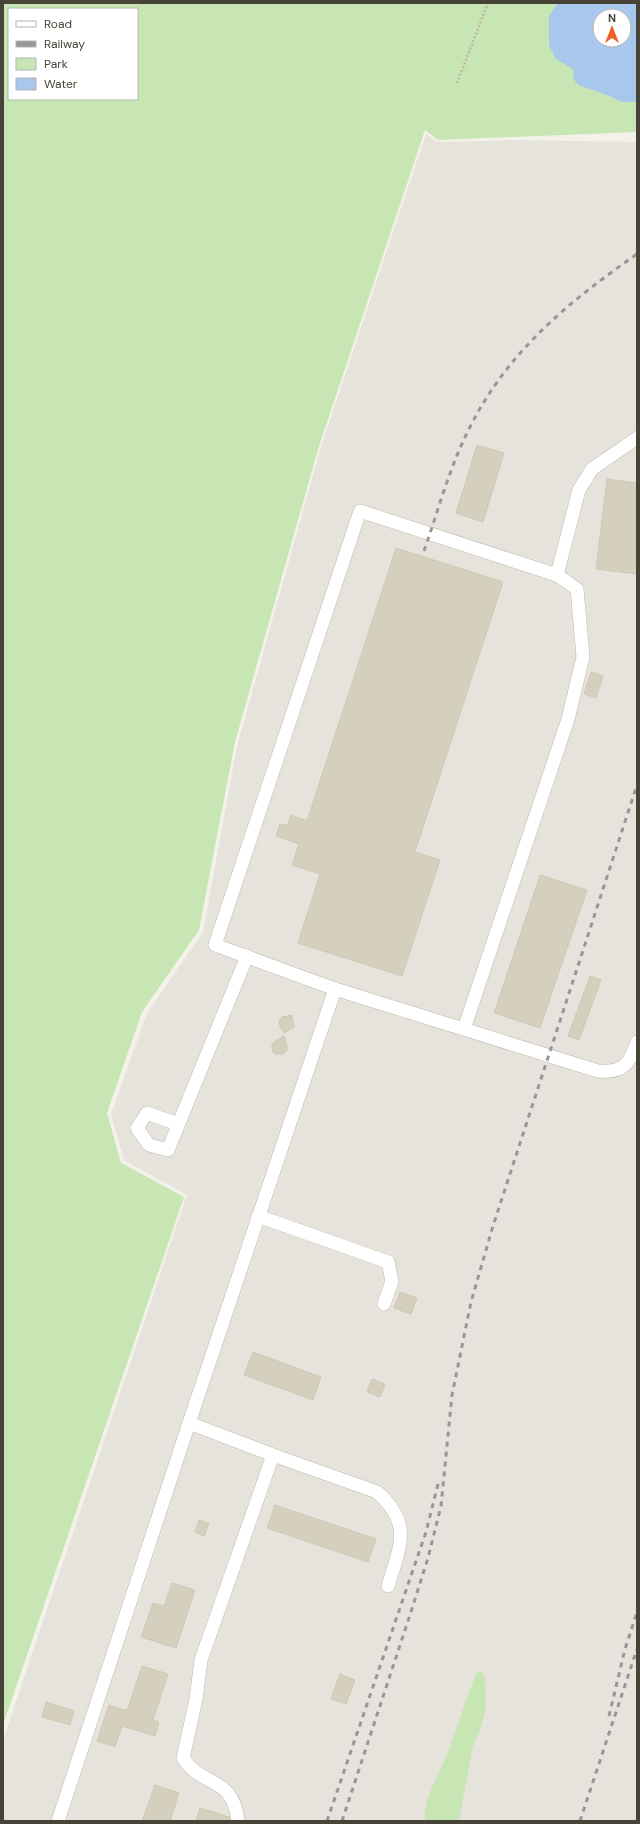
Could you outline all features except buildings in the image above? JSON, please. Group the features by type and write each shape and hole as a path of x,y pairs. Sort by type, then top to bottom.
{"street":[{"path":"557,575 579,490 592,469 637,438"},
{"path":"464,1029 568,719 583,657 577,589 557,575 360,511 215,944 335,989 598,1071 609,1072 626,1065 632,1056 637,1042"},
{"path":"178,1124 247,956"},
{"path":"58,1821 189,1423 335,989"},
{"path":"258,1216 388,1262 392,1281 384,1304"},
{"path":"189,1423 377,1492 388,1501 397,1517 401,1543 388,1586"},
{"path":"238,1821 236,1808 231,1795 221,1786 188,1767 183,1758 196,1699 202,1660 273,1455"}],"path":[{"path":"457,82 488,3"}],"shaded area":[{"path":"426,134 437,142 516,140 637,142 637,1821 3,1821 3,1740 187,1195 124,1160 111,1114 147,1013 203,932 237,746 321,447"}],"green space":[{"path":"3,3 637,3 637,132 438,140 425,130 319,446 235,742 199,930 142,1012 107,1113 121,1163 184,1197 3,1725"},
{"path":"481,1671 485,1677 486,1708 481,1727 473,1746 459,1821 425,1821 426,1804 446,1757 477,1672"}],"water":[{"path":"558,3 637,3 637,102 623,102 580,86 574,80 573,69 556,59 549,45 549,16"}],"railway":[{"path":"424,551 449,475 461,445 483,403 501,377 540,332 563,311 586,291 637,254"},
{"path":"342,1821 428,1558 441,1506 452,1395 471,1302 493,1226 637,785"},
{"path":"327,1821 426,1532 439,1480"},
{"path":"609,1716 625,1649 637,1612"},
{"path":"580,1821 637,1649"}]}
